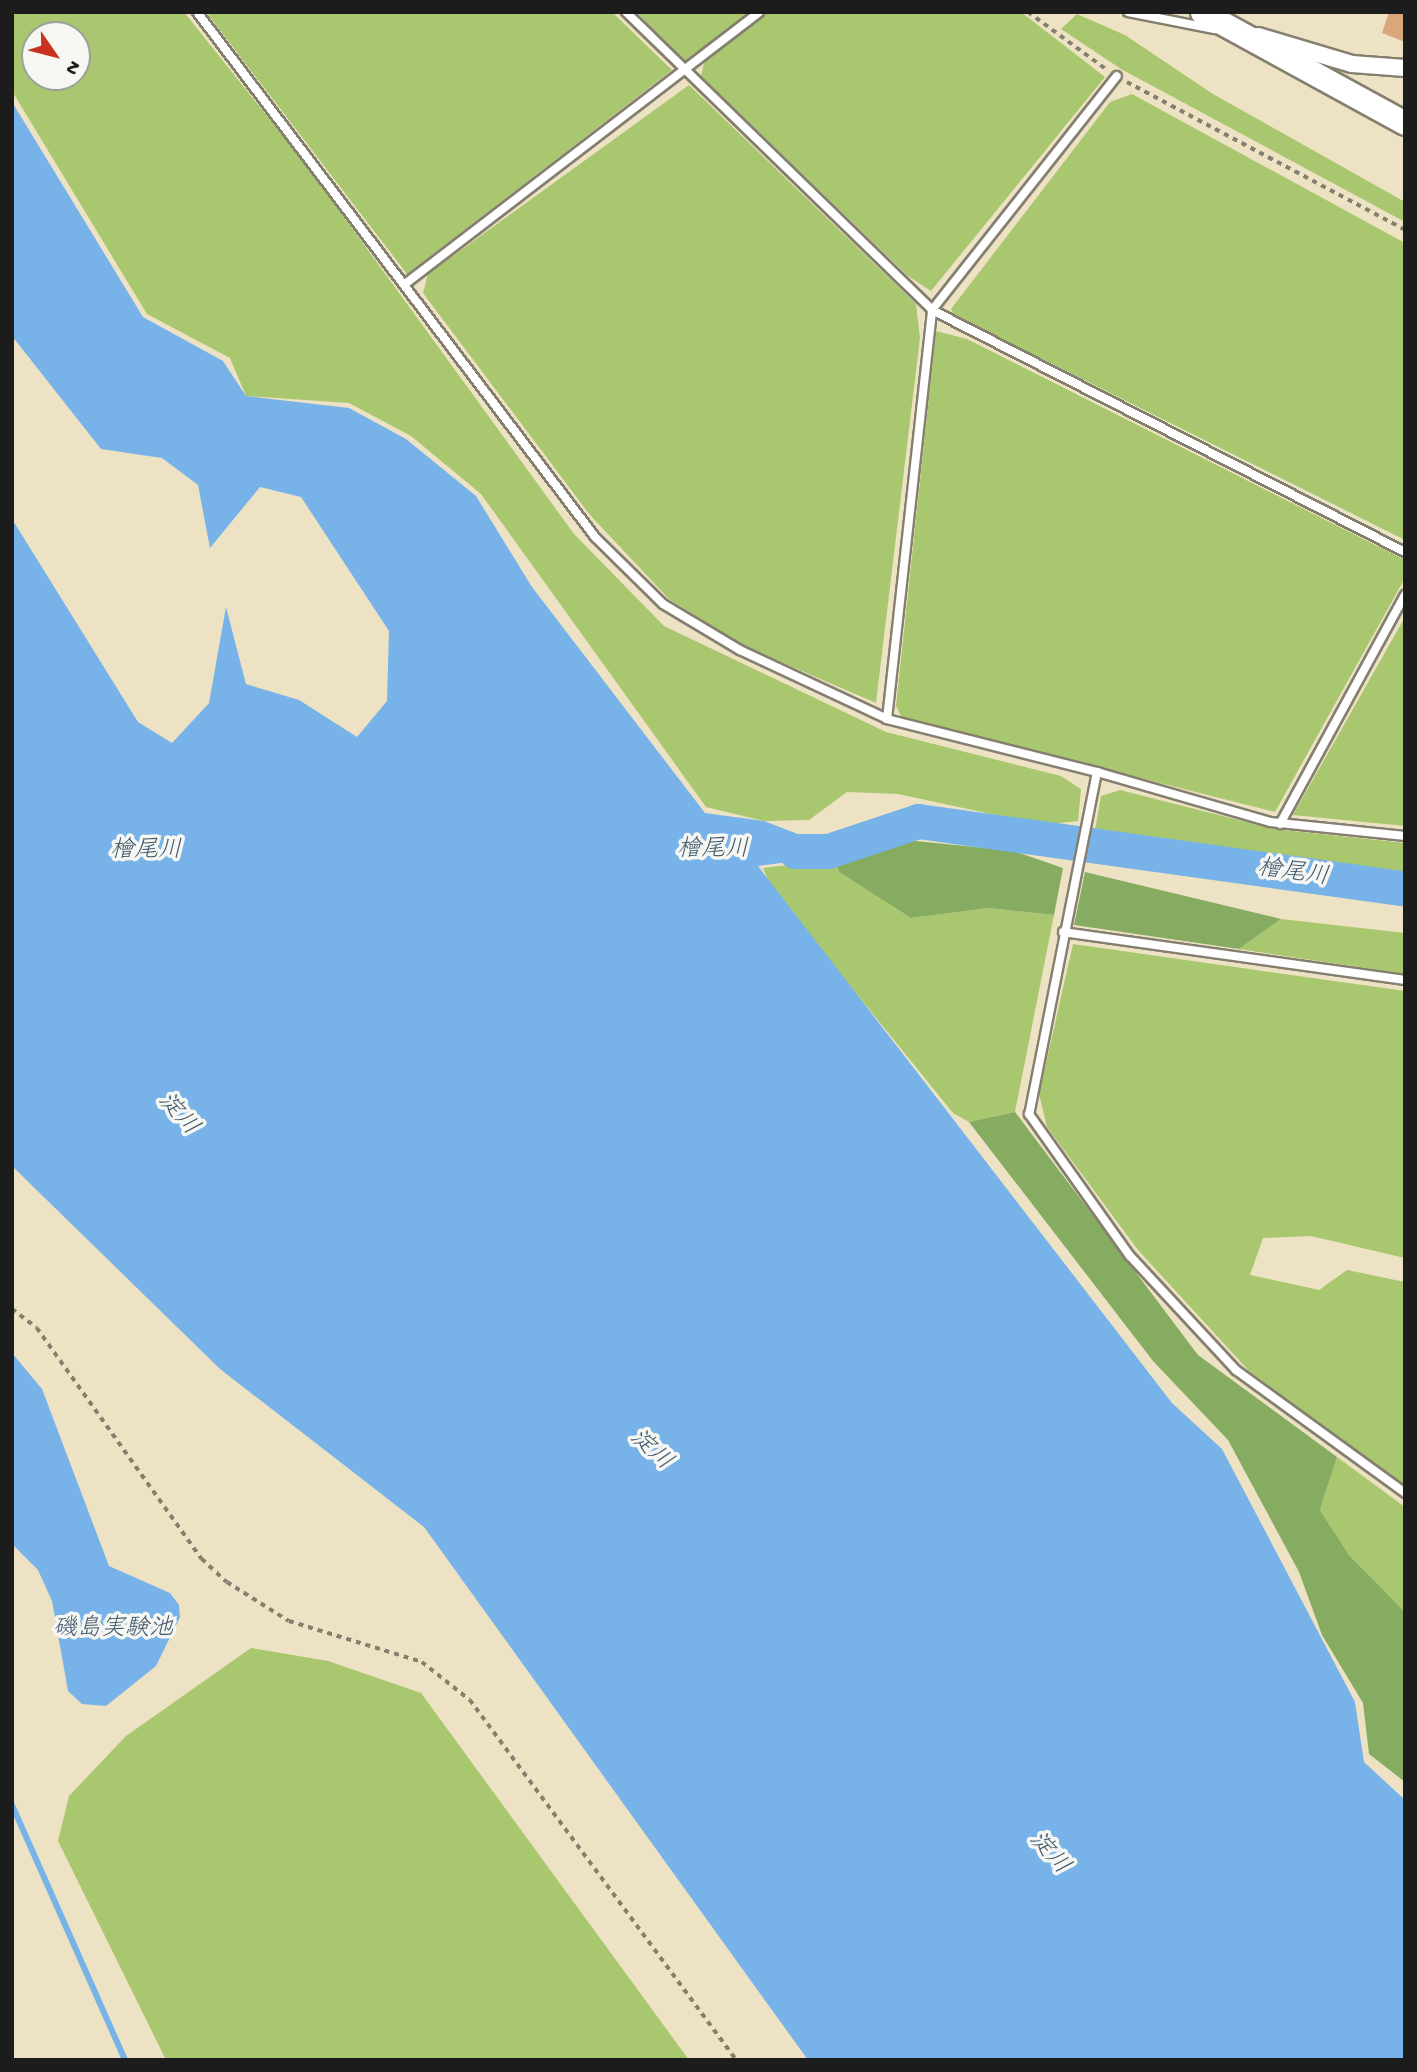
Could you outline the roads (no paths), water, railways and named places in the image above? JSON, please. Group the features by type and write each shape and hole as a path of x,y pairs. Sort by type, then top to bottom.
{"street":[{"path":"1202,12 1234,33 1405,123"},
{"path":"1234,33 1266,36 1352,64 1405,68"}],"lane":[{"path":"197,12 595,537 663,604 740,650 887,719 1097,772 1280,824 1405,835"},
{"path":"626,12 932,310 1405,552"},
{"path":"405,284 686,71 759,12"},
{"path":"1128,12 1234,33"},
{"path":"887,719 932,310 1117,76"},
{"path":"1280,824 1405,595"},
{"path":"1097,772 1063,932 1029,1114 1130,1256 1236,1370 1405,1493"},
{"path":"1063,932 1405,980"}],"water":[{"name":"淀川","path":"12,102 143,317 223,361 246,396 349,408 406,439 476,496 532,587 705,813 764,821 850,854 758,866 1172,1403 1222,1449 1355,1702 1364,1762 1405,1800 1405,2060 808,2060 424,1527 220,1369 12,1166 12,519 138,722 172,743 209,703 226,607 246,684 299,700 357,737 387,701 389,631 301,497 260,487 210,548 198,485 162,458 101,449 12,336"},
{"name":"磯島実験池","path":"12,1353 42,1389 109,1566 170,1593 179,1605 180,1617 156,1666 106,1706 82,1704 68,1691 52,1601 38,1570 12,1544"}],"waterway":[{"name":"檜尾川","path":"795,851 828,851 918,821 1405,889"},
{"path":"12,1805 125,2060"}]}
